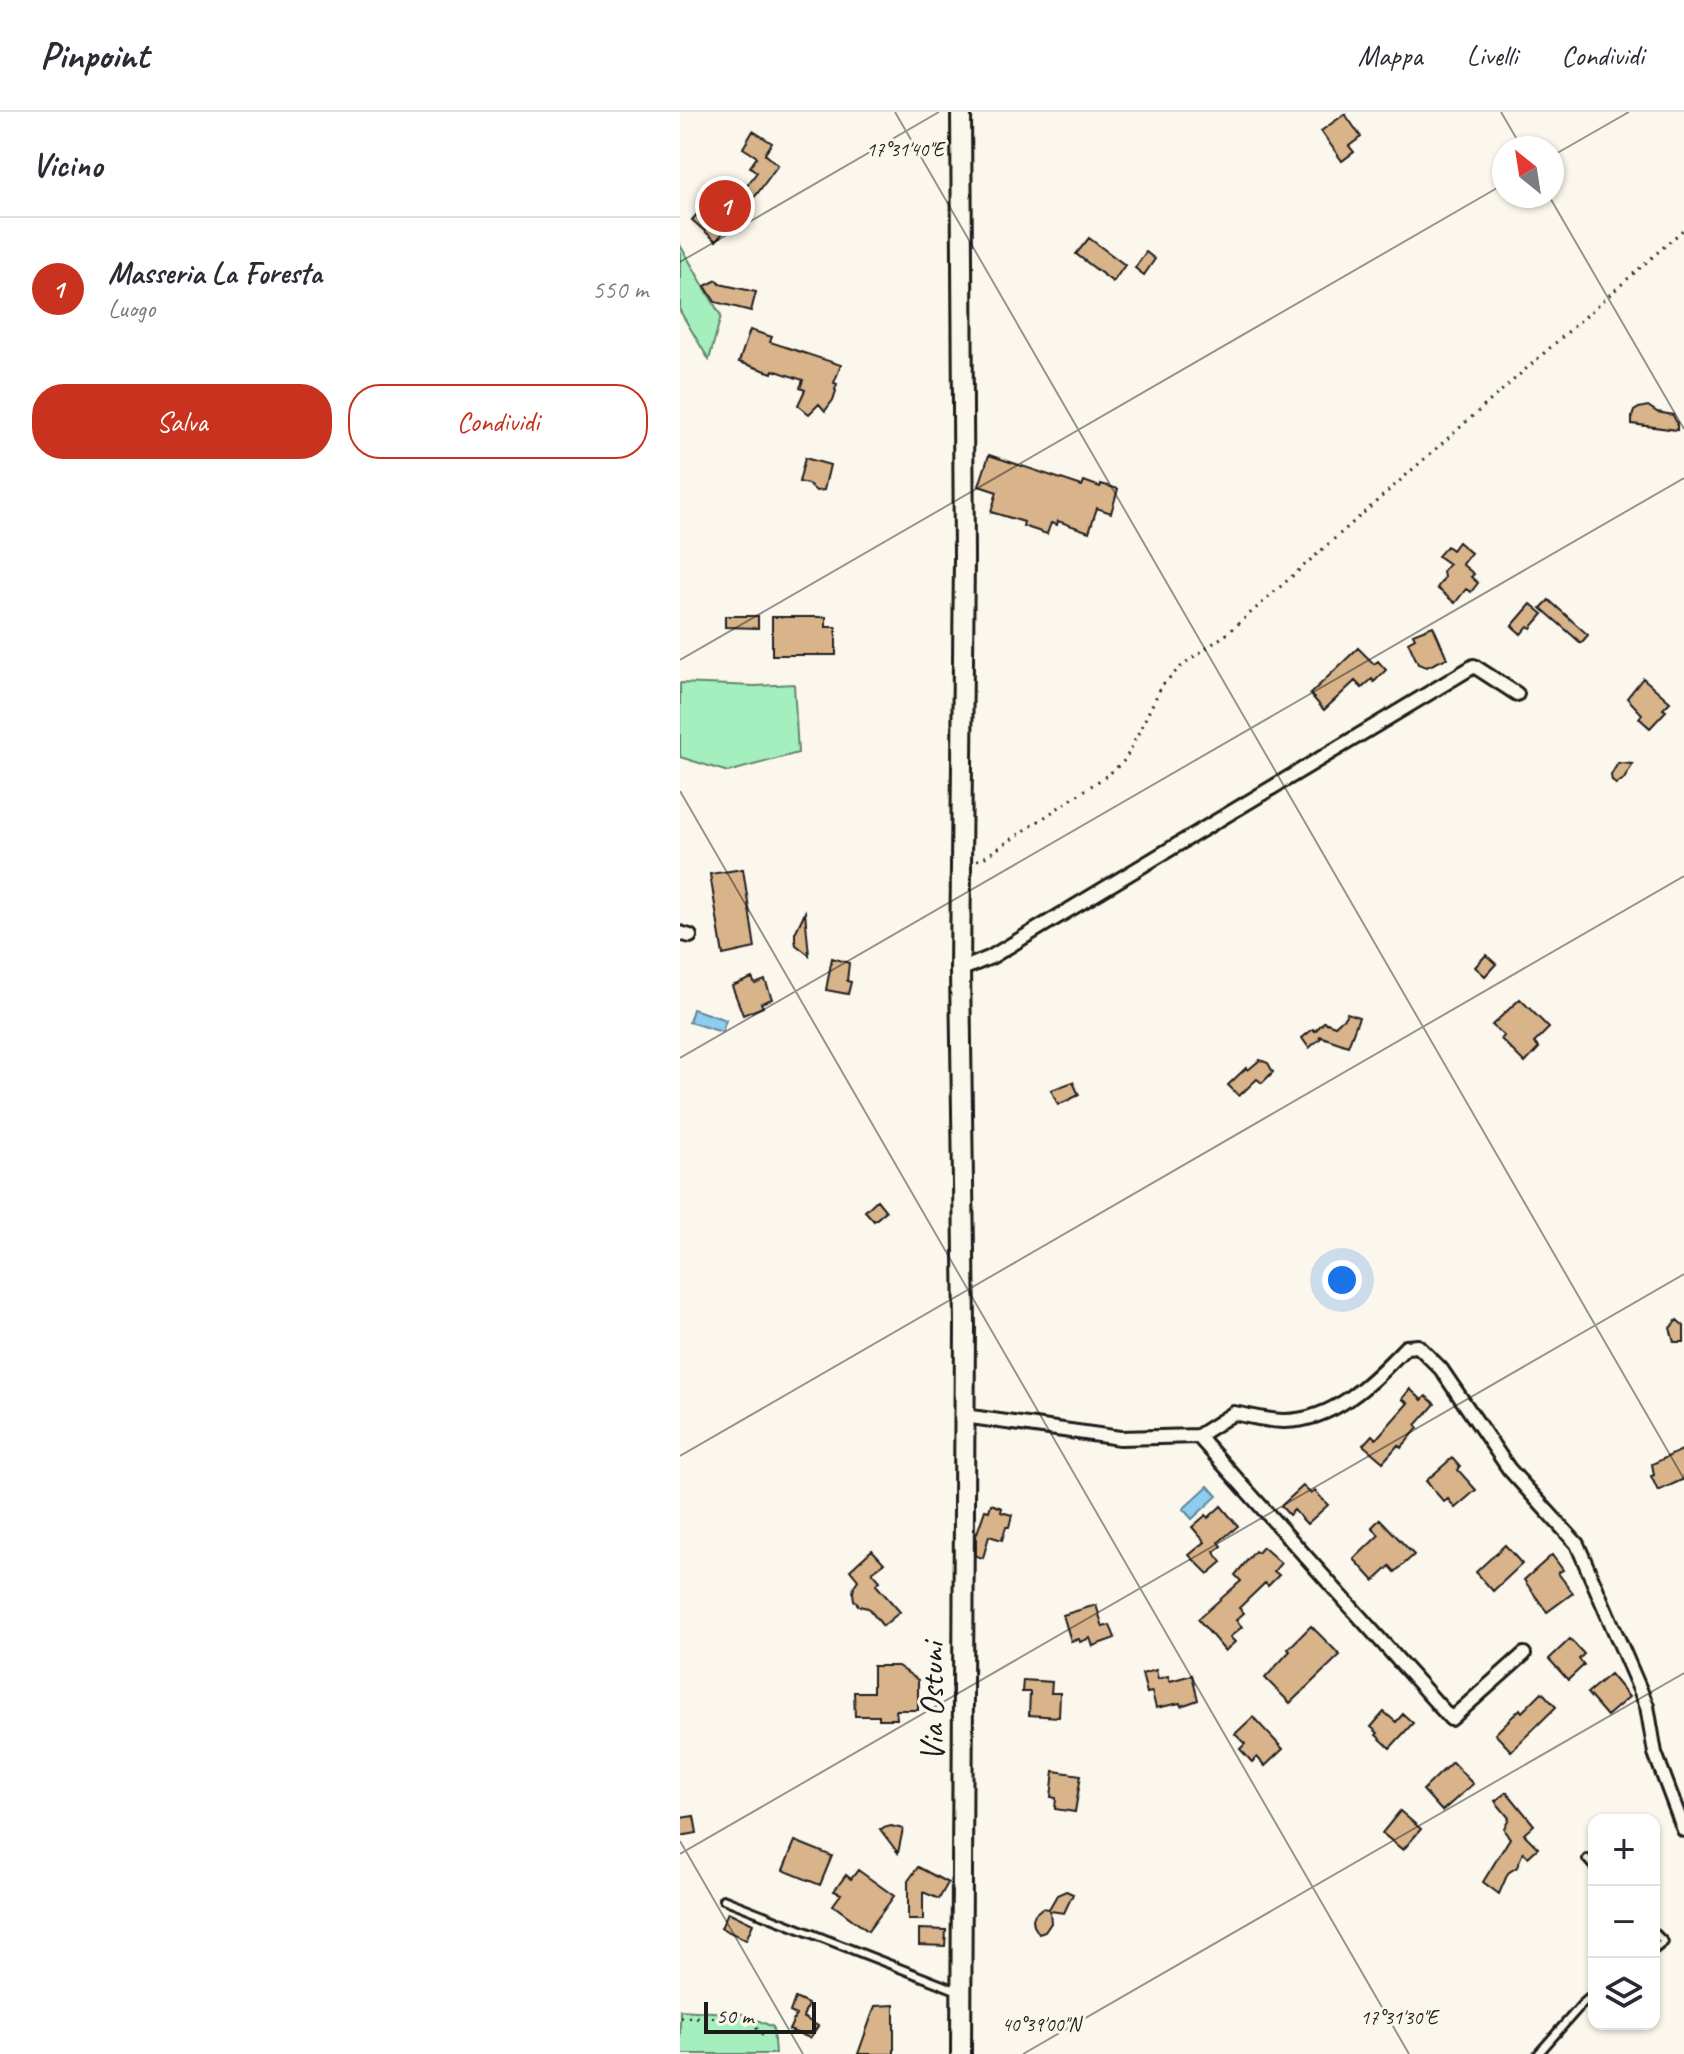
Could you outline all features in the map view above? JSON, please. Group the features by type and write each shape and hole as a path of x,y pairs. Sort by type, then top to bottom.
{"main road":[{"name":"Via Ostuni","path":"961,112 964,527 960,970 965,1325 961,2054"}],"street":[{"path":"960,970 991,957 1474,666 1517,694"},
{"path":"964,1416 1120,1438 1198,1436 1234,1413 1283,1421 1310,1418 1343,1404 1406,1347 1418,1346 1441,1369 1509,1469 1577,1544 1647,1706 1655,1753 1684,1830"},
{"path":"1198,1436 1451,1719 1524,1654"}],"lane":[{"path":"723,1899 961,1992"},
{"path":"1538,2054 1588,1999"}],"path":[{"path":"963,866 985,857 1125,760 1162,685 1185,663 1228,633 1684,229"},
{"path":"680,2017 751,2021 763,2036"}],"green space":[{"path":"680,245 721,316 709,360 680,311"},
{"path":"680,683 794,684 798,753 728,772 680,757"},
{"path":"680,2010 744,2014 773,2027 775,2054 680,2054"}],"water":[{"path":"693,1009 726,1020 722,1032 689,1022"},
{"path":"1208,1486 1217,1496 1192,1519 1183,1509"}],"building":[{"path":"1345,114 1361,137 1349,146 1354,152 1342,161 1321,131"},
{"path":"753,131 772,143 765,154 778,165 716,241 692,220 728,178 743,191 757,172 750,167 757,157 743,148"},
{"path":"1089,238 1125,265 1113,282 1076,254"},
{"path":"1146,252 1155,259 1144,275 1135,268"},
{"path":"717,280 720,284 756,292 751,311 715,302 705,286"},
{"path":"750,330 772,337 770,342 841,365 834,383 837,384 833,400 825,411 819,404 809,414 798,405 805,390 800,388 803,380 739,362"},
{"path":"1648,406 1657,412 1673,415 1677,430 1632,424 1634,411"},
{"path":"989,455 1082,486 1084,481 1118,489 1111,513 1097,508 1089,532 1058,521 1057,525 1051,523 1047,534 1023,526 1024,522 991,512 997,492 979,486"},
{"path":"805,458 830,465 824,490 816,491 808,484 799,482"},
{"path":"1458,542 1471,553 1462,564 1474,574 1471,577 1478,583 1471,592 1466,589 1455,603 1437,588 1449,564 1438,556 1447,546 1452,550"},
{"path":"1549,600 1588,635 1581,643 1541,608"},
{"path":"1531,604 1543,614 1521,634 1512,626"},
{"path":"725,616 758,616 758,628 725,627"},
{"path":"772,617 826,617 826,627 836,627 836,655 772,655"},
{"path":"1433,626 1447,658 1427,667 1418,664 1408,642 1415,638 1413,634"},
{"path":"1358,648 1374,664 1378,661 1386,670 1362,688 1355,681 1324,710 1310,694"},
{"path":"1643,678 1670,702 1650,728 1639,718 1642,714 1627,698"},
{"path":"1618,763 1633,764 1624,779 1616,784 1611,775"},
{"path":"743,869 755,948 723,955 710,874"},
{"path":"805,912 809,955 796,945 795,940"},
{"path":"1486,955 1496,964 1485,976 1475,967"},
{"path":"832,958 849,963 847,981 851,982 848,994 826,990"},
{"path":"752,978 755,984 765,980 772,999 761,1003 763,1007 743,1015 732,986"},
{"path":"1520,999 1549,1028 1534,1043 1539,1048 1525,1063 1492,1025"},
{"path":"1347,1013 1359,1017 1348,1046 1319,1036 1321,1038 1309,1048 1302,1038 1324,1022 1335,1026"},
{"path":"1260,1060 1268,1063 1273,1072 1262,1083 1257,1079 1239,1096 1228,1085"},
{"path":"1073,1082 1079,1095 1058,1105 1051,1090"},
{"path":"877,1200 886,1211 874,1221 865,1211"},
{"path":"1677,1320 1684,1326 1684,1342 1674,1342 1670,1328"},
{"path":"1410,1389 1422,1400 1426,1396 1435,1404 1401,1448 1398,1445 1383,1462 1363,1445 1372,1435 1376,1439 1408,1403 1402,1399"},
{"path":"1684,1449 1684,1479 1658,1491 1651,1476 1654,1475 1652,1464"},
{"path":"1452,1458 1476,1490 1455,1508 1448,1499 1444,1502 1426,1481"},
{"path":"1303,1486 1311,1494 1315,1491 1328,1505 1307,1524 1294,1510 1289,1515 1281,1506"},
{"path":"991,1504 1002,1508 1001,1512 1012,1515 1002,1540 989,1536 983,1558 976,1556 976,1536 985,1510 989,1511"},
{"path":"1221,1506 1238,1526 1219,1542 1222,1546 1214,1552 1222,1562 1208,1574 1189,1555 1205,1542 1192,1527"},
{"path":"1380,1519 1414,1555 1395,1572 1390,1566 1374,1581 1354,1559 1379,1535 1372,1527"},
{"path":"1505,1545 1522,1564 1493,1591 1476,1572"},
{"path":"1263,1547 1281,1563 1274,1571 1279,1575 1268,1586 1265,1583 1239,1608 1244,1613 1236,1620 1242,1627 1230,1637 1235,1642 1225,1651 1198,1619 1241,1581 1235,1575 1255,1551 1258,1553"},
{"path":"872,1550 884,1563 872,1572 880,1581 876,1585 900,1612 883,1626 868,1608 859,1606 854,1600 854,1586 858,1580 850,1570"},
{"path":"1552,1555 1563,1570 1558,1573 1573,1593 1547,1612 1524,1580"},
{"path":"1096,1605 1103,1627 1110,1625 1115,1638 1093,1646 1090,1638 1071,1641 1063,1615"},
{"path":"1311,1626 1340,1655 1290,1703 1265,1678"},
{"path":"1570,1639 1584,1654 1579,1659 1584,1665 1568,1680 1549,1659"},
{"path":"873,1666 898,1666 918,1680 918,1710 896,1710 897,1719 855,1716 854,1692 873,1692"},
{"path":"1156,1670 1158,1679 1168,1676 1170,1681 1192,1675 1198,1700 1181,1706 1180,1703 1156,1708 1152,1692 1147,1693 1142,1674"},
{"path":"1610,1674 1629,1697 1607,1716 1587,1693"},
{"path":"1023,1680 1052,1682 1051,1693 1060,1693 1059,1717 1029,1715 1030,1692 1022,1692"},
{"path":"1542,1692 1556,1707 1511,1751 1495,1734"},
{"path":"1384,1712 1396,1722 1403,1714 1413,1723 1390,1748 1371,1727"},
{"path":"1253,1717 1283,1749 1265,1766 1257,1757 1252,1762 1240,1749 1245,1744 1235,1734"},
{"path":"1452,1762 1473,1784 1442,1811 1423,1790"},
{"path":"1054,1771 1081,1775 1075,1812 1055,1809 1056,1798 1051,1797"},
{"path":"1507,1792 1534,1825 1524,1834 1538,1848 1528,1857 1523,1852 1517,1867 1508,1873 1499,1894 1483,1882 1510,1838 1504,1828 1509,1818 1495,1801"},
{"path":"1400,1811 1421,1829 1403,1850 1382,1833"},
{"path":"694,1816 697,1833 680,1836 680,1818"},
{"path":"891,1826 903,1829 898,1853 880,1829"},
{"path":"795,1841 832,1856 820,1885 783,1870"},
{"path":"918,1867 948,1883 939,1899 923,1892 923,1920 908,1920 908,1881"},
{"path":"858,1870 894,1896 868,1931 833,1905 841,1894 834,1891 846,1875 851,1879"},
{"path":"1066,1891 1073,1894 1064,1913 1050,1911 1051,1923 1045,1932 1039,1934 1034,1926 1035,1914 1042,1908 1049,1909 1057,1895"},
{"path":"728,1912 753,1924 746,1940 721,1928"},
{"path":"919,1929 946,1930 945,1946 919,1945"},
{"path":"795,1998 808,2004 803,2017 818,2026 810,2038 789,2030 796,2015 790,2012"},
{"path":"894,2005 894,2054 858,2054 875,2006"}],"place":[{"name":"Masseria La Foresta","path":"725,206"}]}
